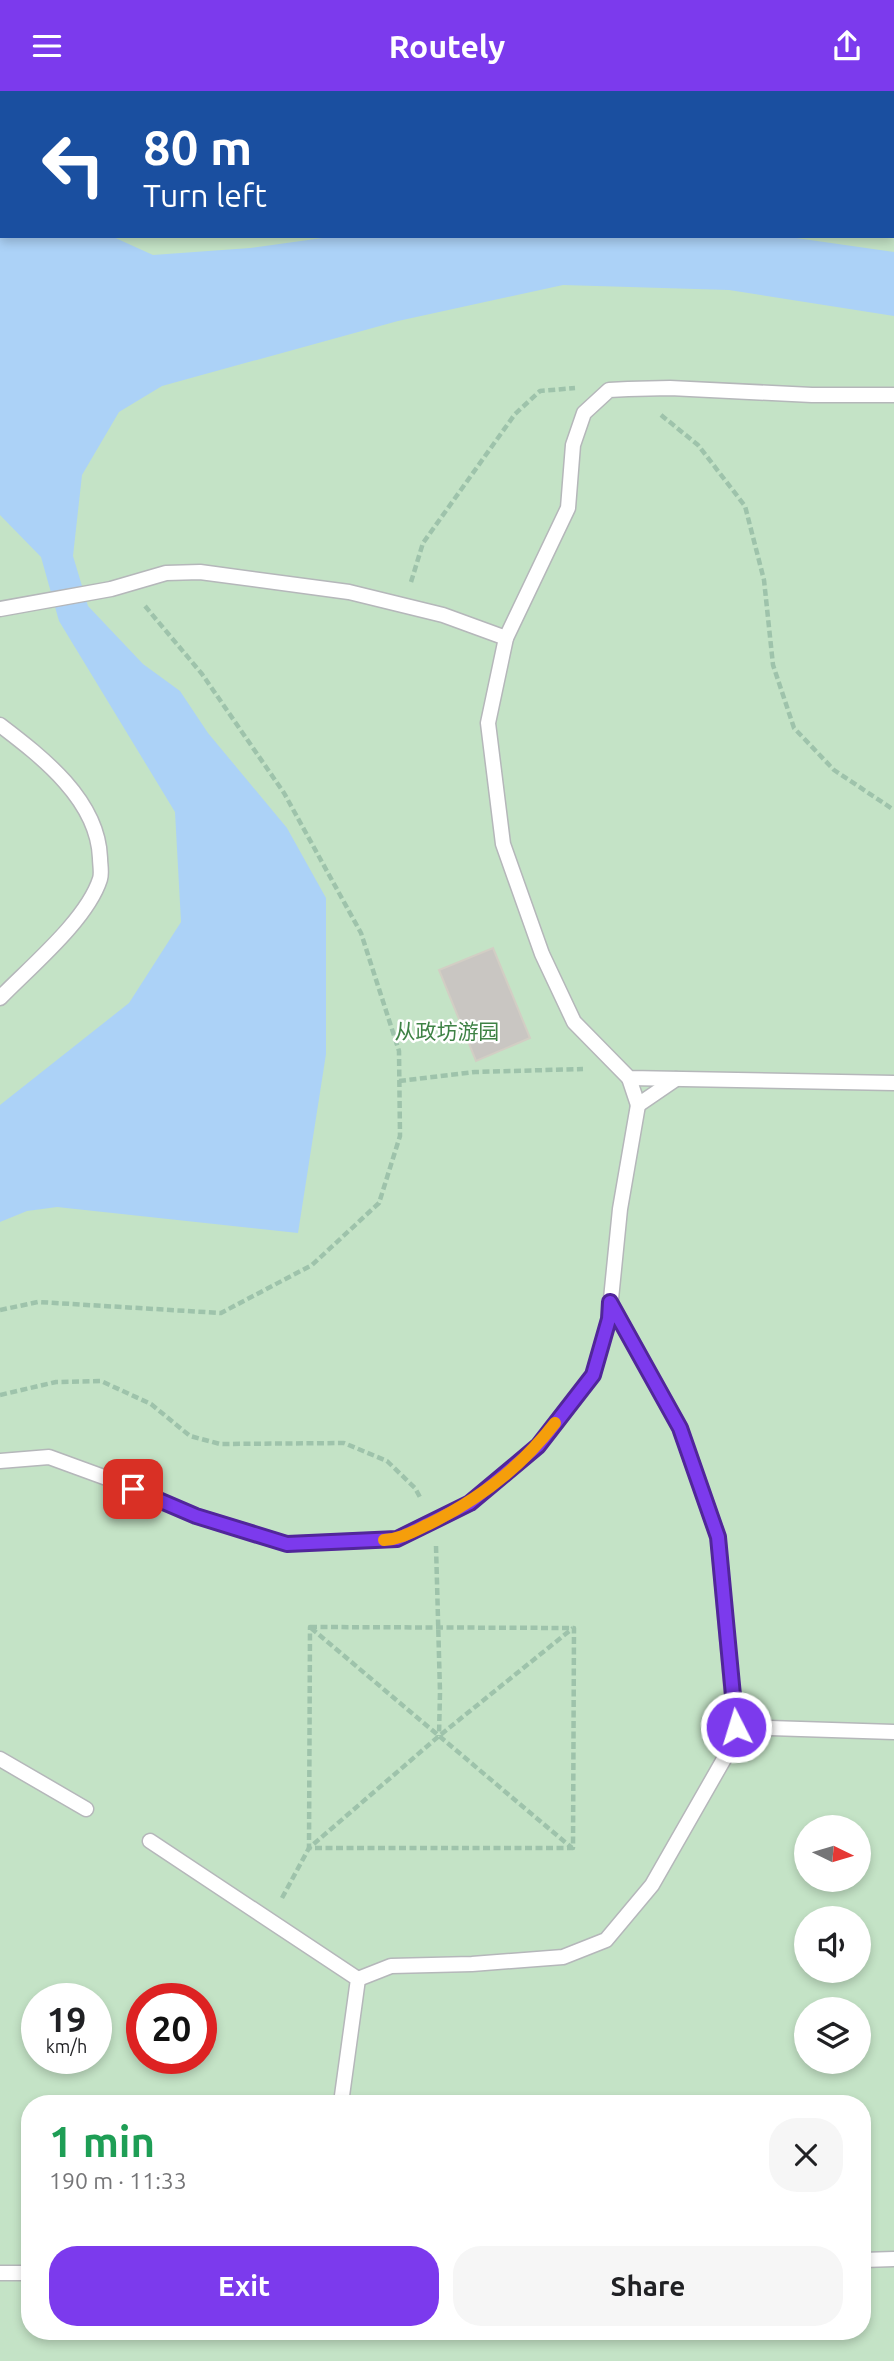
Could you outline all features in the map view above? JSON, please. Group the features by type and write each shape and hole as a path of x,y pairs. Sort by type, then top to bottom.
{"lane":[{"path":"0,1461 49,1457 196,1516 287,1544 397,1539 470,1503 538,1446 593,1375 609,1319 620,1209 638,1105 624,1073 574,1022 542,954 503,844 488,723 506,638 568,508 573,445 584,412 609,390 670,388 813,395 894,395"},
{"path":"0,609 111,589 166,573 200,572 349,592 443,615 506,638"},
{"path":"0,725 65,781 89,817 100,846 101,877 87,905 0,998"},
{"path":"624,1073 676,1079 894,1083"},
{"path":"638,1105 676,1079"},
{"path":"358,1979 391,1966 471,1964 563,1957 606,1940 652,1885 736,1738 718,1537 680,1428 610,1302"},
{"path":"736,1727 894,1732"},
{"path":"0,1759 86,1809"},
{"path":"150,1841 358,1979"},
{"path":"342,2095 358,1979"},
{"path":"871,2260 894,2259"},
{"path":"0,2273 21,2273"}],"path":[{"path":"403,605 424,543 515,414 540,391 572,387 602,397"},
{"path":"628,389 698,445 745,506 764,580 773,665 794,728 834,770 894,810"},
{"path":"0,1310 38,1302 221,1313 312,1265 379,1203 400,1136 399,1051 360,933 284,793 202,674 126,584"},
{"path":"399,1081 475,1072 624,1073"},
{"path":"0,1395 56,1382 101,1381 151,1404 190,1436 220,1444 344,1443 387,1461 415,1488 434,1521 439,1627 439,1736"},
{"path":"310,1627 574,1628"},
{"path":"310,1627 573,1848"},
{"path":"309,1848 310,1627"},
{"path":"271,1920 309,1848 439,1736 574,1628"},
{"path":"573,1848 574,1628"},
{"path":"309,1848 573,1848"}],"green space":[{"name":"从政坊游园","path":"0,238 894,238 894,2361 0,2361"}],"water":[{"path":"0,238 115,238 153,255 250,248 322,238 796,238 894,252 894,316 729,290 563,285 398,321 162,386 119,412 82,475 73,556 88,606 143,664 180,691 208,733 287,828 326,898 326,1054 298,1233 57,1207 27,1211 0,1222 0,1105 129,1003 181,922 175,812 59,621 41,557 0,515"}],"building":[{"path":"493,948 530,1038 476,1061 439,970"}],"slow traffic":[{"path":"384,1540 397,1539 470,1503 538,1446 555,1423"}],"route":[{"path":"133,1489 196,1516 287,1544 397,1539 470,1503 538,1446 593,1375 609,1319 610,1302 680,1428 718,1537 736,1727"}]}
